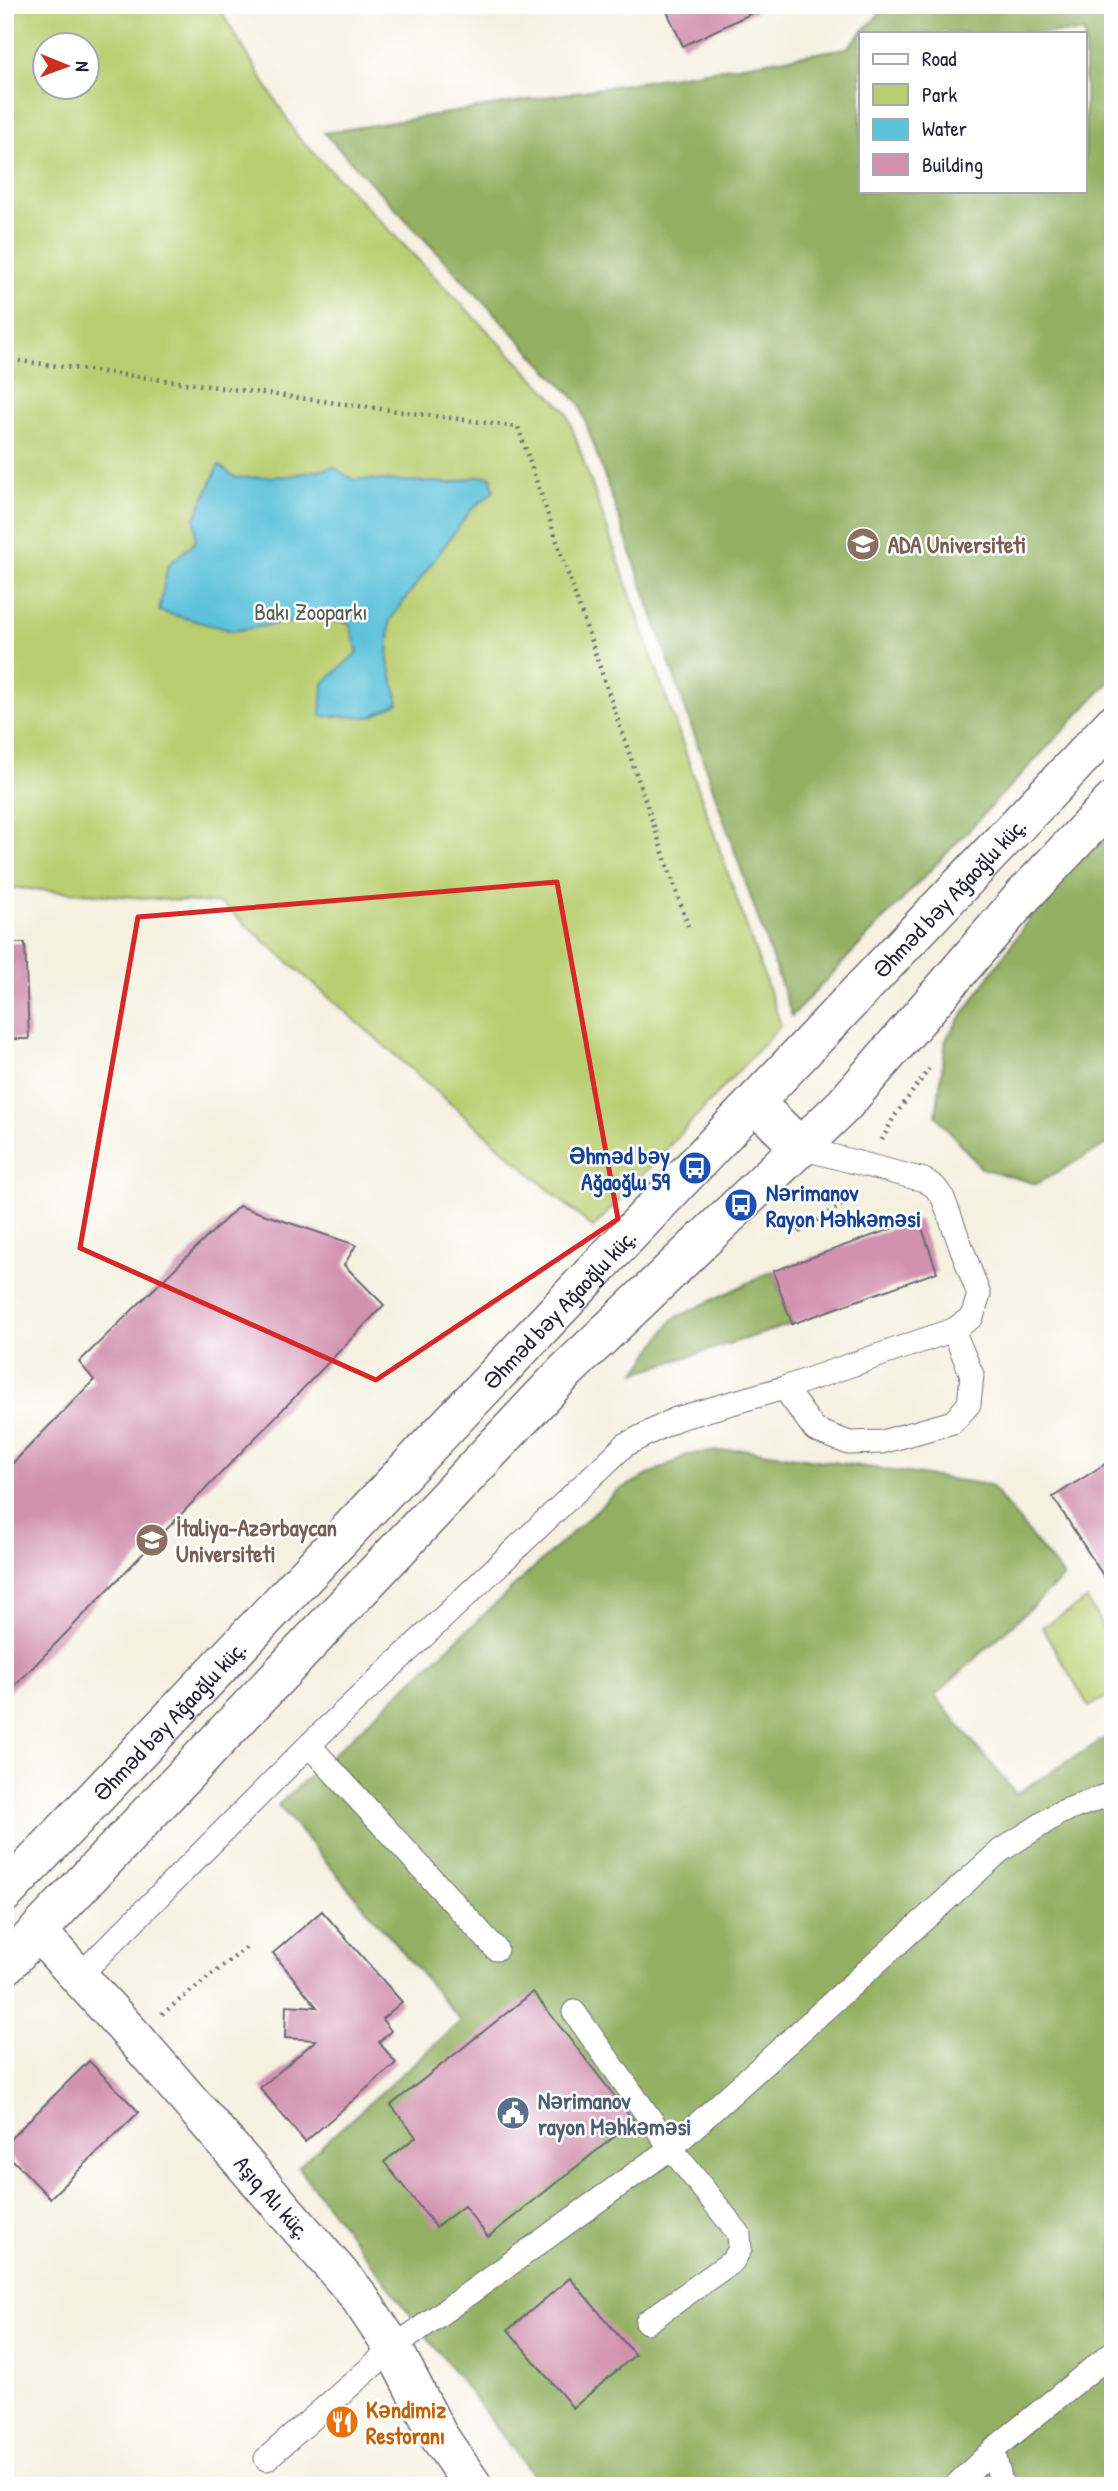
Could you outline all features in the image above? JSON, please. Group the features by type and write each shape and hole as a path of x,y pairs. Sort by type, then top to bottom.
{"street":[{"name":"Əhməd bəy Ağaoğlu küç.","path":"5,1893 1113,724"},
{"name":"Əhməd bəy Ağaoğlu küç.","path":"5,1966 566,1371 844,1105 1024,895 1113,801"},
{"path":"755,1104 801,1148"},
{"name":"Aşıq Alı küç.","path":"38,1932 80,1975 328,2257 393,2348 438,2435 473,2486"}],"lane":[{"path":"80,1975 309,1745 625,1445 676,1419 784,1388 953,1330 972,1317 979,1295 943,1198 935,1187 923,1180 801,1148"},
{"path":"784,1388 815,1430 849,1443 883,1442 953,1422 968,1404 972,1375 953,1330"},
{"path":"309,1745 495,1949"},
{"path":"266,2459 393,2348 671,2148 1000,1851 1059,1813 1113,1793"},
{"path":"574,2012 671,2148 739,2234 740,2249 733,2261 648,2322"},
{"path":"955,2486 993,2449 1113,2352"},
{"path":"993,2449 1002,2486"}],"path":[{"path":"5,359 518,427 688,926"},
{"path":"134,2037 247,1947"}],"highlighted area":[{"path":"557,882 618,1219 376,1380 80,1248 138,917"}],"green space":[{"name":"Bakı Zooparkı","path":"5,5 217,5 298,137 566,411 781,1025 593,1228 222,904 5,887"},
{"name":"ADA Universiteti","path":"888,5 1113,5 1113,678 792,1016 579,403 324,133 847,48 859,35 859,192 1086,192 1086,32 862,32"},
{"path":"1113,825 1113,1141 1036,1184 981,1168 936,1116 946,1039 1051,887"},
{"path":"773,1271 792,1324 636,1373 673,1319"},
{"path":"742,1449 990,1485 1064,1577 935,1696 1016,1794 1113,1733 1113,2486 541,2486 298,2167 461,2021 278,1805 617,1491 689,1454"},
{"path":"1087,1600 1113,1644 1113,1693 1089,1707 1042,1627"}],"water":[{"path":"219,465 236,478 290,476 334,467 352,479 451,483 480,476 491,477 494,491 471,510 390,620 388,661 399,703 371,717 321,716 323,684 358,652 349,623 318,618 232,631 159,611 168,565 196,541 195,518"}],"building":[{"path":"664,5 769,5 683,46"},
{"path":"5,943 25,943 29,1039 5,1039"},
{"path":"239,1206 356,1245 344,1265 384,1305 5,1696 5,1471 94,1380 79,1362"},
{"path":"919,1219 937,1272 792,1324 773,1271"},
{"path":"1113,1459 1113,1591 1053,1497"},
{"path":"322,1911 402,2002 382,2019 391,2031 379,2042 396,2063 305,2142 260,2088 316,2040 285,2038 286,2005 317,2007 273,1953"},
{"name":"Nərimanov rayon Məhkəməsi","path":"533,1992 634,2121 488,2237 464,2206 436,2227 384,2162 416,2137 391,2105"},
{"path":"89,2061 139,2112 50,2198 5,2152 5,2144"},
{"path":"570,2278 635,2355 573,2408 508,2330"}],"place":[{"name":"ADA Universiteti","path":"863,544"},
{"name":"Əhməd bəy Ağaoğlu 59","path":"695,1168"},
{"name":"Nərimanov Rayon Məhkəməsi","path":"741,1205"},
{"name":"İtaliya-Azərbaycan Universiteti","path":"152,1540"},
{"name":"Nərimanov rayon Məhkəməsi","path":"513,2113"},
{"name":"Kəndimiz Restoranı","path":"342,2422"}]}
